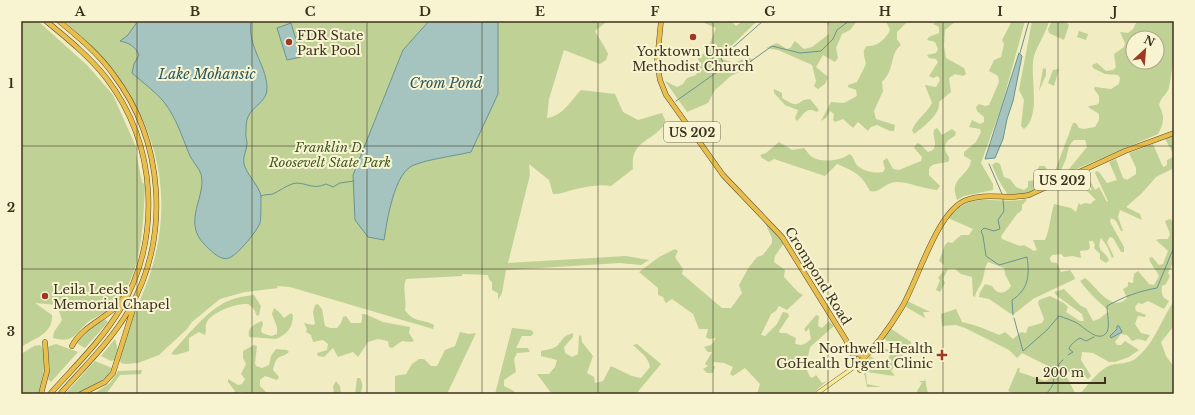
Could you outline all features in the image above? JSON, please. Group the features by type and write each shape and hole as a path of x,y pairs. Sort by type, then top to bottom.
{"highway":[{"path":"46,21 79,49 102,73 123,104 138,138 147,174 149,211 145,244 136,276 126,299 108,327 50,394"},
{"path":"59,21 90,48 113,73 131,101 143,128 153,164 157,197 155,231 142,288 125,332 114,371 105,382 81,394"},
{"name":"Crompond Road","path":"661,21 657,62 660,80 666,95 721,174 782,237 851,352 857,365"},
{"name":"US 202","path":"857,365 902,308 941,226 953,207 965,200 978,197 1015,197 1029,195 1125,151 1174,133"},
{"path":"60,394 105,344 120,324 136,295 148,263"},
{"path":"72,346 83,330 118,305 136,276"},
{"path":"41,394 47,371 45,342"},
{"path":"851,352 864,358 860,370"}],"main road":[{"path":"816,394 857,365"}],"green space":[{"path":"21,21 38,21 88,66 113,95 137,149 136,153 142,182 145,185 142,231 137,262 125,291 116,303 88,322 70,339 60,339 53,338 54,332 62,320 57,305 35,303 52,315 52,321 50,327 42,335 21,347"},
{"name":"Franklin D. Roosevelt State Park","path":"64,21 601,21 605,23 595,31 608,54 606,60 600,64 564,50 549,99 547,118 553,117 562,111 581,90 615,94 623,112 638,120 662,113 666,122 661,129 639,146 633,159 633,169 611,186 592,186 553,194 549,180 529,164 530,175 508,263 626,256 649,260 641,265 620,263 506,270 502,293 498,300 498,293 492,290 492,282 488,275 462,274 462,276 406,279 404,287 405,310 415,319 434,325 433,329 290,287 277,286 278,288 245,292 220,299 192,322 187,329 159,355 138,363 121,363 120,360 125,337 151,271 159,234 161,198 157,164 148,132 134,102 114,73 91,46"},
{"path":"700,21 731,21 736,26 743,21 757,21 721,56 722,59 734,63 748,57 753,60 746,69 731,76 715,90 708,103 687,112 665,81 677,87 683,84 687,78 696,75 699,68 698,56 706,53 716,28"},
{"path":"826,21 857,21 850,30 842,34 836,48 838,58 835,62 823,55 816,67 828,77 825,84 818,89 814,86 816,81 812,65 778,50 766,48 777,43 787,49 790,48 795,41 804,49 812,47 829,34 829,27"},
{"path":"886,21 908,21 897,32 897,39 901,45 894,55 887,76 882,82 883,91 874,111 876,119 895,125 894,131 890,131 877,125 871,127 868,131 858,122 853,128 843,119 835,122 833,120 834,114 830,111 826,118 821,121 831,102 844,103 857,96 856,90 848,87 848,85 857,82 866,64 864,55 865,48 867,46 878,44 884,39 890,30"},
{"path":"938,21 956,21 945,30 944,46 946,58 964,68 966,74 963,76 955,74 949,78 951,92 939,102 939,107 931,120 914,134 912,130 914,126 932,103 925,85 936,87 940,80 938,76 933,78 929,76 938,62 936,59 929,58 927,55 936,53 938,49 935,42 927,40 929,37 939,33 939,27 933,24"},
{"path":"1012,21 1025,21 1002,105 981,163 993,184 993,190 964,196 957,200 955,190 956,183 968,168 971,160 964,156 964,152 976,142 981,132 980,129 969,127 972,120 980,124 984,122 984,117 977,111 976,107 979,104 985,106 989,105 999,82 998,76 989,71 994,60 1001,57 1004,44 1002,40"},
{"path":"1032,21 1049,21 1034,56 1034,105 1029,123 1024,129 1021,126 1024,100 1019,90"},
{"path":"1052,21 1065,21 1069,25 1064,40 1049,33 1048,29"},
{"path":"1137,21 1174,21 1172,71 1167,92 1161,99 1159,105 1163,120 1158,134 1065,174 1087,147 1085,140 1074,140 1069,146 1066,159 1057,179 1052,179 1073,123 1076,123 1079,128 1084,129 1095,127 1099,120 1099,114 1088,107 1099,103 1099,96 1094,89 1095,87 1111,89 1119,84 1120,78 1118,75 1105,74 1093,68 1092,65 1097,63 1106,71 1113,70 1116,67 1114,54 1124,47 1125,43 1125,70 1165,70 1165,30 1132,30"},
{"path":"1079,31 1088,34 1086,40 1077,37"},
{"path":"1120,32 1125,33 1125,43"},
{"path":"1043,68 1046,69 1046,75 1039,91"},
{"path":"1059,69 1054,86 1048,83 1053,70"},
{"path":"774,89 782,93 782,98 793,104 798,104 802,101 810,99 819,110 817,112 808,110 797,121 795,118 798,110 785,105 774,93"},
{"path":"937,128 942,135 952,129 956,132 955,136 948,140 945,145 945,151 949,157 949,161 935,164 929,169 929,175 940,186 937,190 896,182 877,191 870,191 860,177 837,164 825,176 774,159 769,162 760,155 766,153 779,142 792,150 804,148 812,157 826,161 837,160 849,154 853,157 856,164 865,170 880,173 885,169 883,161 887,158 893,169 899,170 921,161 922,157 914,148 917,143 928,152 933,150 935,145 934,130"},
{"path":"1174,135 1174,155 1165,139"},
{"path":"1153,144 1164,167 1167,165 1167,160 1174,155 1174,168 1156,177 1142,193 1126,207 1140,214 1142,220 1120,210 1118,217 1123,231 1121,231 1116,221 1111,218 1110,222 1124,247 1124,252 1121,252 1113,238 1110,237 1107,242 1114,257 1112,258 1107,246 1101,238 1099,246 1100,249 1109,260 1106,263 1100,259 1100,254 1094,248 1095,245 1093,241 1089,241 1090,248 1088,250 1080,251 1081,258 1073,256 1064,257 1061,254 1052,255 1050,258 1051,262 1057,263 1061,272 1070,270 1075,279 1033,299 1014,314 1011,314 989,299 979,297 985,284 992,286 996,291 1001,293 1009,289 1011,286 1005,274 1004,268 988,262 975,297 973,296 972,277 961,274 955,269 948,269 943,279 945,283 940,292 936,290 940,280 938,278 944,270 944,265 939,261 945,245 948,242 952,243 961,235 969,235 973,229 948,218 966,203 985,200 1015,201 1026,199 1027,200 1022,205 1022,210 1017,214 1001,236 1002,239 1020,246 1024,245 1034,251 1037,250 1033,240 1045,240 1054,204 1071,208 1076,212 1079,202 1080,205 1085,203 1091,204 1096,200 1087,191 1092,190 1087,179 1088,177 1095,190 1099,187 1107,202 1108,201 1095,173 1096,171 1099,172 1107,183 1117,180 1109,162 1116,159 1123,178 1127,180 1136,174 1136,168 1129,153"},
{"path":"996,162 1000,164 1004,177 1010,179 1016,187 1024,190 1028,187 1028,181 1035,180 1039,166 1045,166 1048,172 1044,185 1027,193 1017,195 1007,194 992,165"},
{"path":"1170,219 1174,222 1174,261 1168,273 1170,276 1166,284 1162,286 1162,295 1169,301 1164,309 1148,301 1142,304 1138,303 1135,307 1136,311 1146,315 1145,317 1138,316 1135,324 1141,333 1150,335 1146,341 1138,339 1132,341 1127,335 1121,334 1115,342 1117,345 1121,345 1125,341 1139,350 1129,357 1115,362 1109,362 1093,353 1082,352 1081,360 1091,376 1088,379 1076,369 1069,372 1063,370 1062,372 1068,379 1075,393 1074,394 1015,394 1008,391 1018,368 1020,368 1019,372 1045,381 1048,380 1052,368 1022,353 1017,358 1009,350 965,328 956,325 942,326 941,314 956,309 962,322 999,335 1005,332 1013,339 1021,332 1026,333 1028,327 1042,323 1044,319 1038,303 1039,300 1050,296 1064,303 1068,307 1066,312 1080,321 1084,321 1082,314 1057,296 1054,292 1064,289 1081,306 1086,308 1093,321 1099,319 1109,311 1080,281 1085,278 1104,297 1116,303 1127,298 1123,289 1128,286 1128,282 1133,283 1134,274 1138,271 1149,284 1154,285 1159,276 1149,258 1152,257 1159,265 1163,264 1168,251 1156,240 1168,239 1170,234 1165,221"},
{"path":"768,224 784,243 775,256 774,262 785,270 784,277 798,292 803,295 787,310 779,306 776,311 771,314 761,335 765,336 777,324 783,312 788,313 789,316 779,331 780,333 786,333 796,338 795,344 804,344 811,339 809,328 806,332 804,329 816,315 819,316 818,326 822,328 829,321 834,326 810,347 808,357 804,363 810,377 812,378 816,375 822,383 827,381 812,394 757,394 760,384 745,368 733,376 730,374 733,367 724,363 714,362 713,365 715,367 713,373 707,373 703,369 708,366 705,364 712,352 708,352 704,347 711,345 716,338 709,339 706,337 708,329 699,329 693,314 672,299 666,303 663,297 658,295 658,288 639,272 659,257 675,249 678,251 675,257 683,269 682,274 722,308 731,308 742,293 739,285 749,267 757,257 763,255 772,243 772,238 766,225"},
{"path":"254,295 261,306 259,315 257,316 254,309 248,304 226,308 208,320 205,335 199,332 189,338 189,351 176,355 171,354 194,328 213,310 231,300"},
{"path":"907,301 930,312 923,312 925,318 906,307"},
{"path":"1174,301 1174,326 1161,342 1166,356 1174,367 1174,394 1080,394 1102,370 1111,365 1129,362 1142,353 1152,340"},
{"path":"318,304 322,309 325,326 330,328 337,328 343,317 346,316 351,323 361,323 362,314 365,314 383,322 410,327 409,333 414,341 402,341 392,348 389,347 388,341 378,339 368,342 358,357 353,352 338,357 333,348 324,357 318,356 317,353 327,350 328,344 323,340 313,342 311,335 306,332 307,329 304,323 315,324 313,312 315,305"},
{"path":"274,308 284,318 291,313 293,315 292,324 289,330 276,339 249,337 250,329 262,321 262,333 271,336 277,334 277,327 272,314"},
{"path":"105,319 108,322 85,348 78,344 77,342 85,333"},
{"path":"512,328 531,330 534,333 531,336 522,336 516,348 528,348 530,352 517,353 514,359 516,372 504,380 504,386 514,391 514,394 495,394"},
{"path":"890,328 911,342 911,346 909,346 891,371 895,376 866,372 867,384 881,387 867,387 863,368 870,356 877,361 885,363 890,355 879,347 897,352 899,346 887,341 883,337"},
{"path":"460,332 469,334 476,333 447,394 395,394 395,376 406,374 412,364 419,359 424,359 431,366 437,366 445,350 455,346"},
{"path":"573,333 573,337 564,347 565,353 572,357 578,354 579,336 581,335 582,342 593,356 587,373 594,377 595,383 603,381 611,366 632,376 641,378 650,367 646,357 633,345 637,344 661,364 636,394 552,394 537,374 549,374 555,367 557,360 541,356 541,351 557,346 565,337"},
{"path":"115,339 118,350 115,360 111,361 101,356"},
{"path":"56,344 78,352 51,382 48,379 50,368 47,347"},
{"path":"40,345 43,349 45,362 38,394 21,394 21,354 34,346"},
{"path":"254,345 257,346 256,366 262,368 269,365 271,356 276,349 287,350 289,352 279,357 276,361 273,370 279,377 277,380 265,376 260,380 260,386 268,394 253,392 249,394 241,392 233,394 235,391 228,382 228,379 238,385 242,384 245,379 241,374 246,364 243,358 243,351"},
{"path":"95,361 112,368 109,375 77,394 65,394"},
{"path":"142,370 141,374 120,375 106,394 93,394 110,383 118,371"},
{"path":"357,378 360,378 362,384 360,394 355,394"},
{"path":"925,379 928,394 919,394 917,391 922,383 919,381 924,381"},
{"path":"336,381 340,386 341,394 334,394 333,386"}],"water":[{"name":"Lake Mohansic","path":"138,21 251,21 250,30 252,39 264,70 267,92 263,100 253,109 247,119 247,146 244,163 261,196 260,221 258,227 243,247 231,257 224,258 213,253 198,235 195,226 195,218 201,191 201,174 190,156 169,108 153,91 132,73 134,64 139,55 136,49 131,45 120,41 127,36"},
{"name":"Crom Pond","path":"429,21 498,22 498,94 471,152 427,161 407,169 401,177 393,198 384,240 368,237 355,220 353,175 403,50"},
{"name":"FDR State Park Pool","path":"291,23 301,57 287,60 277,28"},
{"path":"1019,53 1022,56 1013,101 1007,119 1003,139 995,158 985,159"},
{"path":"1117,326 1119,326 1122,332 1111,338 1110,336 1117,329"}],"waterway":[{"path":"730,67 723,63 721,58 763,21"},
{"path":"676,101 720,70 731,67 740,69 772,46 800,53 821,51 833,39 837,30 849,21"},
{"path":"1020,53 1029,21"},
{"path":"989,164 1002,194"},
{"path":"261,196 273,194 296,183 312,186 321,186 326,184 333,187 340,183 354,181"},
{"path":"1003,199 1004,211 998,220 1000,229 994,231 984,228 981,231 986,256 999,265 1027,257 1027,282 1022,292 1012,300 1013,315"},
{"path":"1014,318 1023,351 1047,330 1059,316 1077,323 1092,334 1100,336 1104,335 1107,332 1108,326 1107,306 1131,295 1157,288 1174,247"},
{"path":"1068,355 1073,352 1069,349 1077,340 1080,338 1086,341 1094,337"},
{"path":"1047,394 1053,384 1057,367 1063,360"}],"place":[{"name":"Yorktown United Methodist Church","path":"693,37"},
{"name":"FDR State Park Pool","path":"289,42"},
{"name":"Leila Leeds Memorial Chapel","path":"45,296"},
{"name":"Northwell Health GoHealth Urgent Clinic","path":"942,355"}]}
